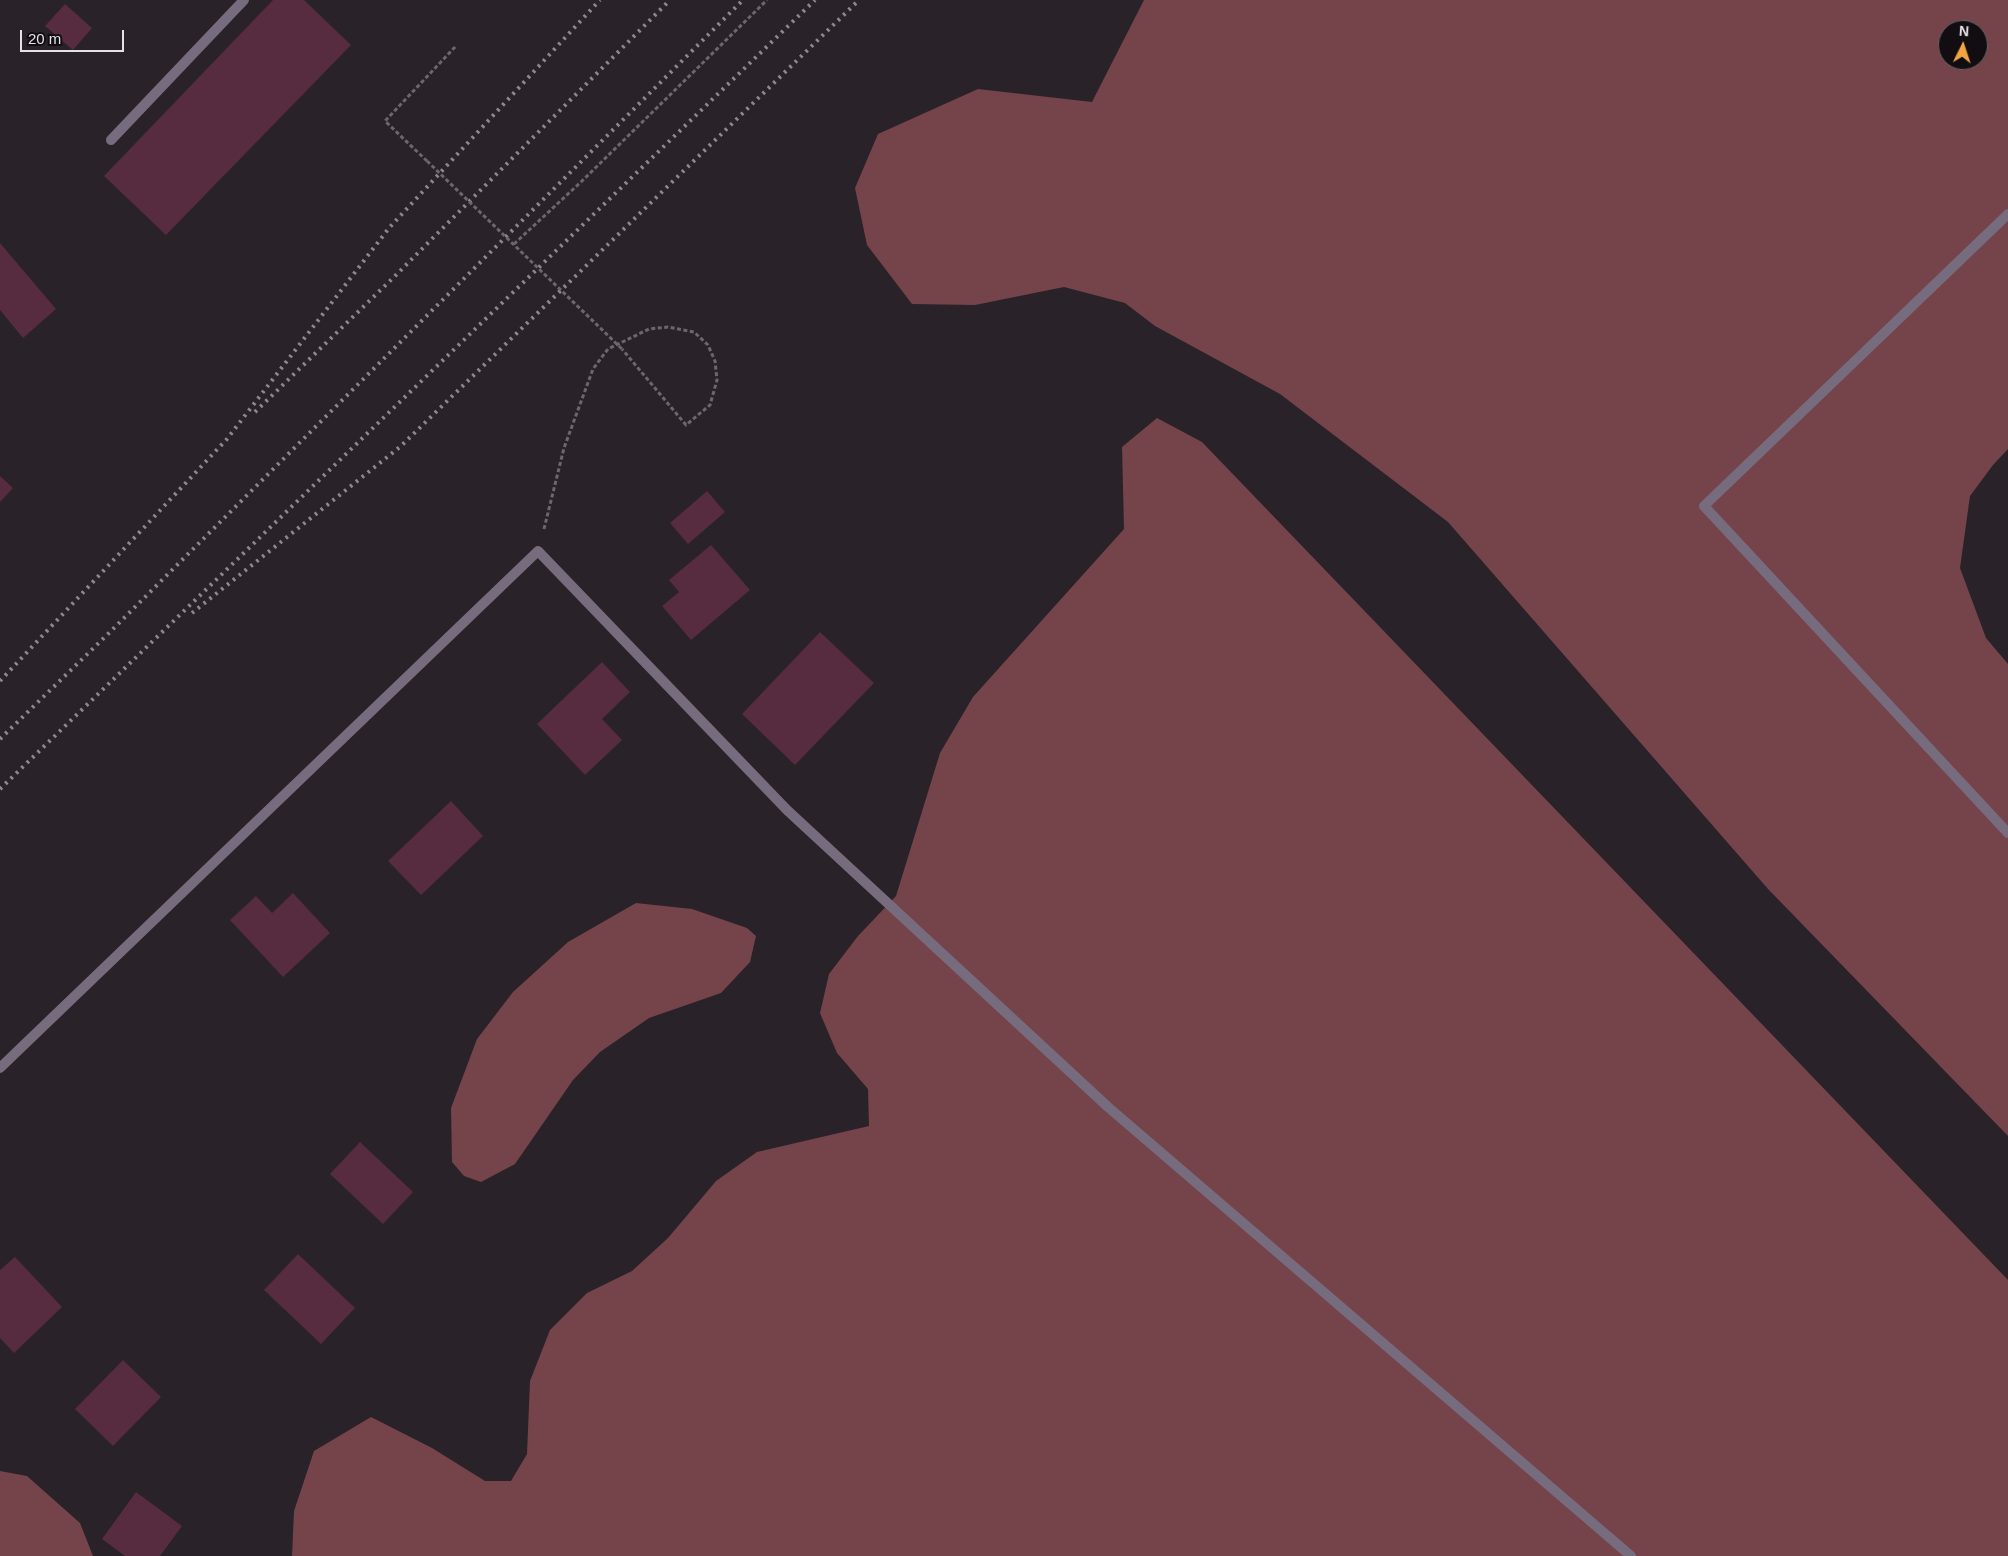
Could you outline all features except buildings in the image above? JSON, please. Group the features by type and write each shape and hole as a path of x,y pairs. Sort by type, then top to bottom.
{"street":[{"path":"111,140 244,0"},
{"path":"2008,214 1704,506 2008,833"},
{"path":"0,1068 538,551 787,810 1108,1107 1631,1556"}],"path":[{"path":"514,244 582,181 767,0"},
{"path":"456,46 385,121 514,244 622,350 686,425 710,405 717,380 715,361 708,344 694,332 668,327 649,329 608,348 593,370 564,448 538,551"}],"shaded area":[{"path":"1144,0 2008,0 2008,449 1993,465 1970,496 1960,568 1986,638 2008,664 2008,1136 1768,889 1448,522 1280,394 1155,326 1125,303 1064,287 975,305 912,304 867,245 855,188 878,134 978,89 1092,102"},
{"path":"1157,418 1202,442 2008,1280 2008,1556 292,1556 294,1511 314,1451 371,1417 432,1448 485,1481 511,1481 527,1454 530,1381 550,1330 587,1293 632,1271 668,1238 716,1181 757,1152 869,1126 868,1089 837,1053 820,1013 829,974 858,936 896,896 940,753 973,697 1124,529 1122,447"},
{"path":"636,903 692,909 747,928 756,936 750,962 721,993 649,1018 600,1052 573,1080 515,1164 481,1182 464,1176 452,1162 451,1108 477,1039 513,992 568,942"},
{"path":"0,1471 27,1476 80,1523 93,1556 0,1556"}],"railway":[{"path":"0,681 227,439 389,228 600,0"},
{"path":"255,412 396,275 670,0"},
{"path":"0,739 109,633 743,0"},
{"path":"0,789 815,0"},
{"path":"192,613 401,446 859,0"}]}
